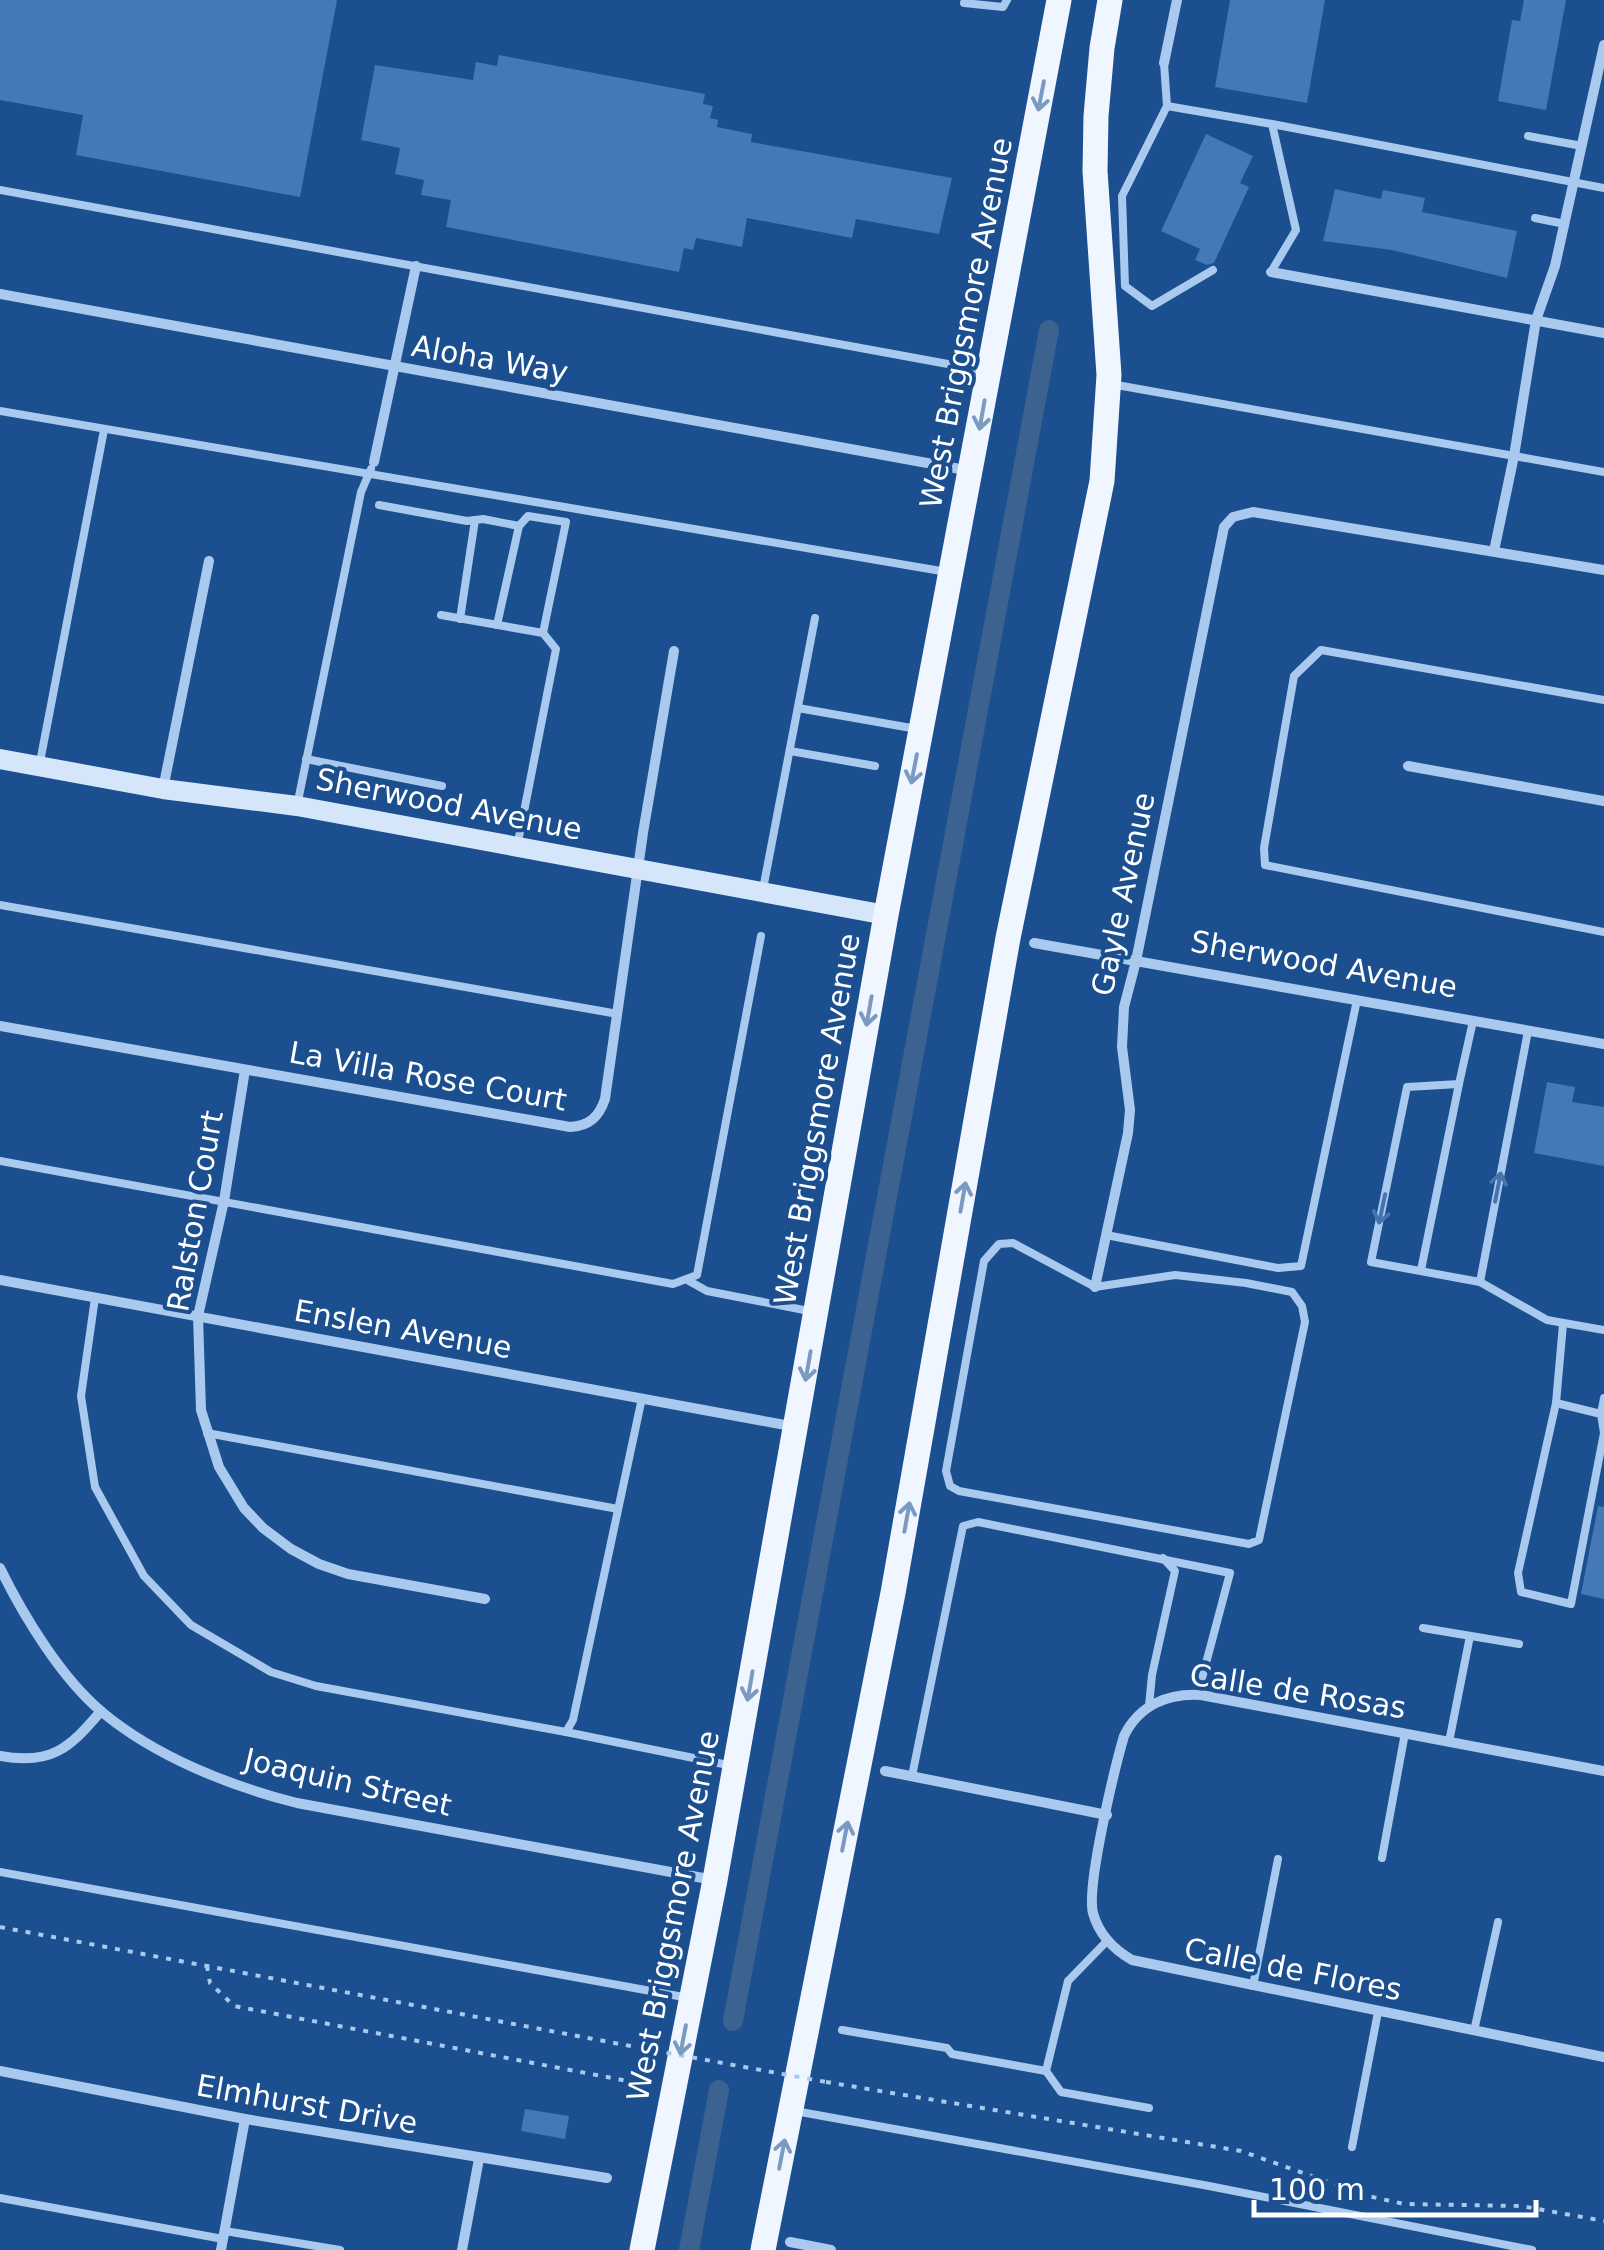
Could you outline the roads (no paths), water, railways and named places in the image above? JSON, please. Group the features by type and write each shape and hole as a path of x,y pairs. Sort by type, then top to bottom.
{"main road":[{"name":"West Briggsmore Avenue","path":"642,2250 715,1880 886,915 1059,0"},
{"path":"762,2250 893,1594 1008,938 1102,480 1108,384 1095,153 1102,48 1110,0"}],"street":[{"path":"1164,63 1177,0"},
{"path":"1604,46 1556,266 1536,320 1494,550 1604,570"},
{"path":"372,467 416,266"},
{"path":"1271,272 1604,333"},
{"name":"Aloha Way","path":"0,294 972,471"},
{"name":"Gayle Avenue","path":"1095,1286 1128,1133 1130,1110 1122,1047 1124,1007 1222,535 1233,517 1253,512 1494,550"},
{"path":"163,789 209,561"},
{"name":"La Villa Rose Court","path":"0,1026 580,1127 592,1121 605,1099 674,651"},
{"name":"Sherwood Avenue","path":"0,759 163,789 297,806 886,915"},
{"path":"1408,766 1604,801"},
{"name":"Sherwood Avenue","path":"1034,942 1604,1044"},
{"name":"Ralston Court","path":"245,1070 224,1202 198,1316 206,1433 218,1467 244,1508 291,1549 348,1574 485,1599"},
{"name":"Enslen Avenue","path":"0,1280 797,1427"},
{"name":"Joaquin Street","path":"0,1568 38,1635 102,1711 158,1747 246,1790 297,1803 715,1880"},
{"name":"Calle de Rosas","path":"1106,1815 1124,1736 1136,1717 1163,1698 1184,1694 1604,1772"},
{"path":"0,1756 38,1759 56,1754 83,1733 102,1711"},
{"path":"885,1771 1106,1815 1092,1901 1107,1941"},
{"name":"Calle de Flores","path":"1107,1941 1132,1960 1604,2058"},
{"name":"Elmhurst Drive","path":"0,2071 245,2119 606,2178"},
{"path":"223,2240 245,2119"},
{"path":"462,2250 479,2160"},
{"path":"790,2242 832,2250"}],"lane":[{"path":"964,3 991,8 1003,7 1006,0"},
{"path":"1164,63 1167,106 1122,196 1125,286 1152,306 1214,270"},
{"path":"1167,106 1604,188"},
{"path":"1271,272 1296,230 1272,124"},
{"path":"1528,136 1582,146"},
{"path":"0,190 990,371"},
{"path":"1534,218 1565,224"},
{"path":"1108,384 1604,472"},
{"path":"0,411 104,430 372,467 952,573"},
{"path":"39,766 104,430"},
{"path":"297,806 361,492 372,467"},
{"path":"379,505 519,526"},
{"path":"497,625 519,526 528,516 566,522 544,633"},
{"path":"460,618 475,520"},
{"path":"440,615 544,633 556,649 517,847"},
{"path":"762,892 816,618"},
{"path":"1604,700 1321,650 1294,676 1264,848 1266,865 1604,932"},
{"path":"798,708 922,730"},
{"path":"790,752 875,766"},
{"path":"306,759 442,786"},
{"path":"0,905 618,1014"},
{"path":"0,1161 673,1284 688,1281 698,1274 761,936"},
{"path":"1106,1235 1278,1268 1300,1266 1357,1000"},
{"path":"1421,1270 1473,1021"},
{"path":"1480,1282 1528,1031"},
{"path":"1459,1084 1407,1087 1371,1262 1480,1282 1547,1320 1604,1330"},
{"path":"1014,1243 1095,1286 1142,1278 1194,1276 1292,1292 1299,1299 1305,1322 1260,1540 1249,1544 959,1491 947,1482 987,1254 999,1244 1014,1243"},
{"path":"688,1281 707,1291 817,1312"},
{"path":"95,1298 81,1396 95,1487 144,1576 191,1626 271,1672 316,1686 736,1766"},
{"path":"1564,1324 1556,1403 1518,1572 1521,1592 1570,1604 1604,1432 1604,1398"},
{"path":"566,1732 573,1720 642,1398"},
{"path":"1556,1403 1601,1414"},
{"path":"206,1433 618,1509"},
{"path":"912,1776 963,1526 978,1522 1230,1573 1201,1682 1201,1695"},
{"path":"1149,1706 1175,1571 1162,1557"},
{"path":"1424,1628 1518,1644"},
{"path":"1450,1742 1470,1636"},
{"path":"1382,1858 1404,1734"},
{"path":"1254,1986 1278,1858"},
{"path":"0,1872 691,1998"},
{"path":"1474,2031 1498,1922"},
{"path":"1046,2071 1068,1981 1107,1941"},
{"path":"1352,2147 1378,2012"},
{"path":"842,2030 948,2048 952,2054 1046,2071 1061,2092 1150,2108"},
{"path":"791,2110 1532,2250"},
{"path":"0,2198 223,2240 340,2250"}],"waterway":[{"path":"733,2021 1049,330"},
{"path":"689,2250 719,2090"}]}
